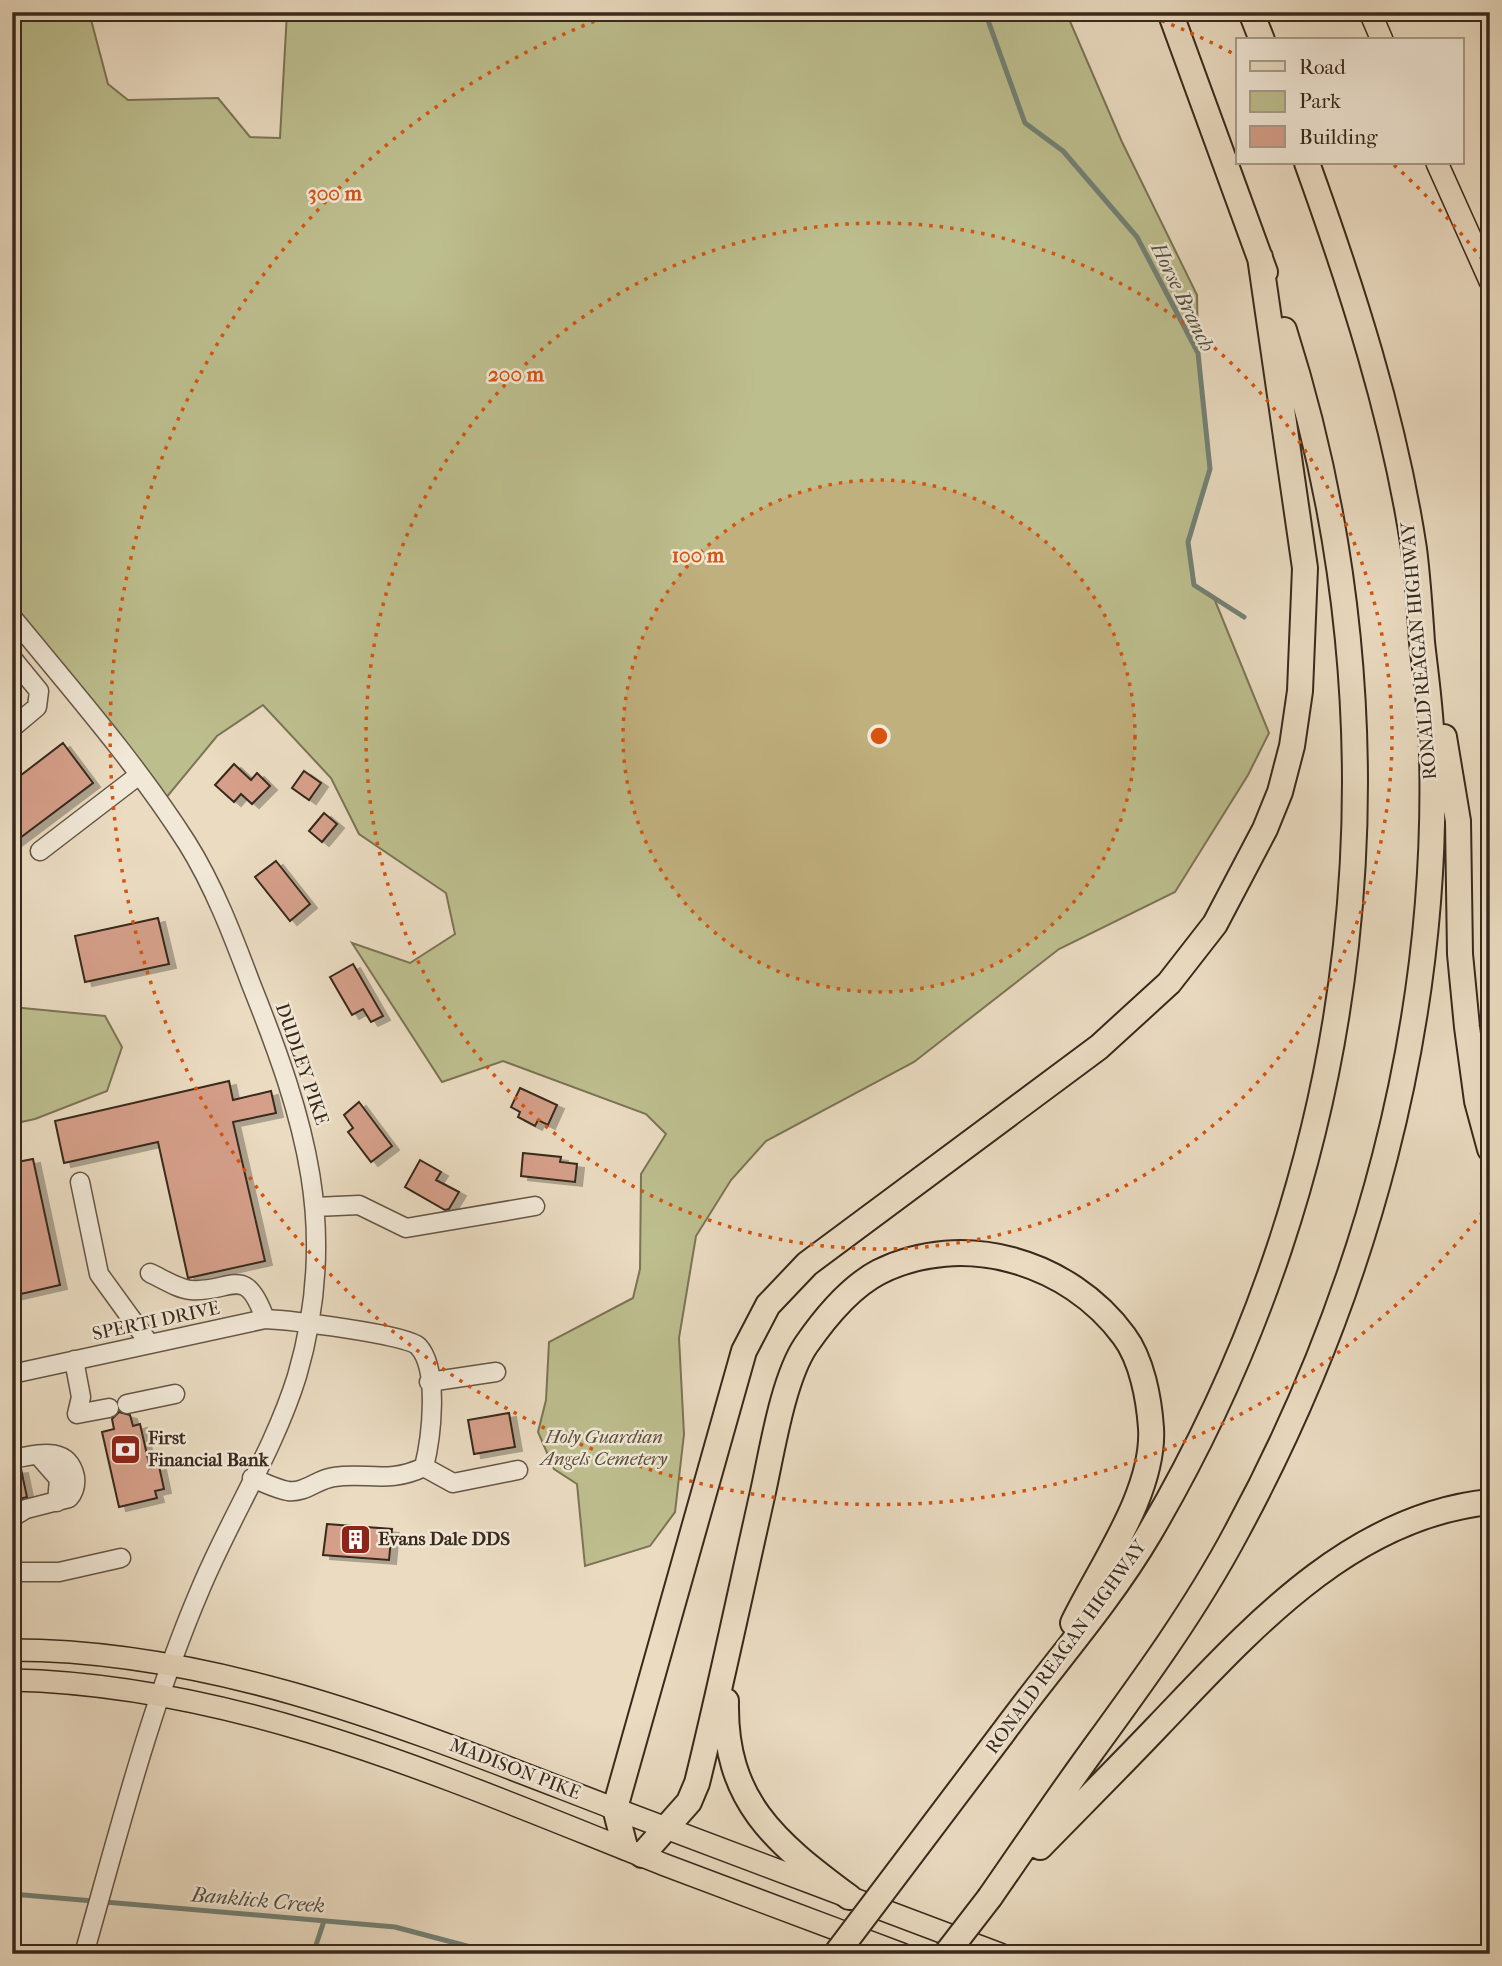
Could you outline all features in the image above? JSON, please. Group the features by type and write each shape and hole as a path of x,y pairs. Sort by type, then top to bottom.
{"highway":[{"name":"RONALD REAGAN HIGHWAY","path":"836,1954 1131,1565 1201,1440 1234,1371 1298,1195 1322,1101 1339,1007 1352,896 1357,799 1350,657 1341,578 1319,459 1294,364 1260,257 1170,12"},
{"path":"1251,12 1261,38"},
{"name":"RONALD REAGAN HIGHWAY","path":"946,1954 990,1897 1171,1641 1234,1539 1278,1454 1348,1286 1385,1161 1413,1021 1431,866 1433,752 1414,551 1381,394 1358,313 1307,164"},
{"path":"1053,1667 1137,1495 1151,1430 1139,1368 1125,1338 1089,1299 1062,1281 999,1255 944,1252 908,1260 876,1273 823,1321 804,1348 777,1430 697,1783 689,1802 666,1827 633,1851 615,1808 744,1351 768,1305 807,1264 1099,1047 1169,983 1215,924 1265,829 1292,746 1298,705 1305,568 1260,257"},
{"path":"1414,551 1458,821 1460,954 1477,1101 1490,1149"},
{"path":"990,1897 1248,1630 1330,1565 1396,1526 1449,1508 1490,1502"},
{"path":"727,1653 726,1734 741,1785 764,1825 789,1853 849,1897"}],"main road":[{"path":"1370,12 1381,38"},
{"path":"1437,164 1490,281"},
{"name":"MADISON PIKE","path":"12,1650 93,1655 170,1665 247,1681 371,1716 1000,1954"},
{"name":"MADISON PIKE","path":"12,1680 55,1681 160,1695 310,1730 902,1954"}],"street":[{"name":"DUDLEY PIKE","path":"12,617 139,775 190,847 236,946 294,1097 306,1141 314,1207 316,1245 308,1326 296,1377 279,1424 199,1591 170,1665 139,1759 84,1954"},
{"path":"12,658 39,691 37,707 12,728"},
{"path":"40,851 139,775"},
{"path":"80,1182 99,1274 149,1343"},
{"path":"314,1207 359,1205 406,1228 535,1206"},
{"path":"150,1273 192,1290 228,1284 241,1285 257,1295 265,1319"},
{"name":"SPERTI DRIVE","path":"12,1374 265,1319 398,1336 417,1345 426,1358 431,1438 424,1467"},
{"path":"74,1360 81,1397 77,1414 175,1394"},
{"path":"429,1382 496,1371"},
{"path":"12,1459 57,1455 67,1459 72,1466 76,1483 74,1493 57,1502 26,1509 16,1515"},
{"path":"252,1479 287,1491 305,1489 331,1477 385,1479 406,1475 424,1467 453,1483 518,1470"},
{"path":"12,1572 59,1572 121,1558"}],"green space":[{"name":"Holy Guardian Angels Cemetery","path":"12,12 89,12 108,84 128,100 218,98 250,137 280,138 287,12 1066,12 1122,142 1197,295 1198,353 1210,469 1188,541 1194,585 1214,598 1269,733 1248,775 1175,892 1059,949 914,1062 766,1141 731,1180 696,1236 679,1338 684,1434 675,1512 650,1546 585,1566 577,1484 554,1469 538,1432 546,1400 549,1342 633,1298 640,1269 641,1174 666,1134 646,1114 503,1061 442,1082 352,943 410,963 455,934 446,893 359,834 331,778 263,705 217,736 161,804 12,617"},
{"path":"12,1007 105,1016 122,1047 107,1091 35,1119 12,1124"}],"building":[{"path":"63,743 93,783 12,844 12,782"},
{"path":"234,764 251,780 257,773 270,786 252,804 241,794 234,802 215,785"},
{"path":"304,771 321,783 309,800 292,788"},
{"path":"324,813 337,824 322,842 309,831"},
{"path":"276,861 310,904 290,921 255,877"},
{"path":"158,918 169,964 85,982 75,936"},
{"path":"353,964 383,1016 371,1022 363,1009 352,1015 330,977"},
{"path":"229,1081 233,1100 271,1091 276,1113 233,1122 265,1261 188,1278 158,1142 64,1163 55,1121"},
{"path":"520,1088 557,1105 548,1125 538,1120 535,1126 518,1117 520,1112 511,1107"},
{"path":"359,1102 392,1146 371,1162 348,1132 353,1128 344,1115"},
{"path":"523,1153 561,1157 560,1162 577,1164 575,1182 521,1176"},
{"path":"33,1159 60,1285 12,1296 12,1163"},
{"path":"420,1160 441,1172 436,1180 459,1192 449,1209 445,1210 405,1187"},
{"name":"First Financial Bank","path":"119,1412 130,1415 133,1426 140,1424 150,1468 159,1466 164,1489 155,1491 157,1498 119,1507 102,1432 114,1429 112,1419"},
{"path":"509,1413 515,1447 474,1454 468,1420"},
{"path":"21,1469 27,1497 12,1501 12,1470"},
{"name":"Evans Dale DDS","path":"327,1524 392,1529 389,1560 323,1555"}],"waterway":[{"name":"Horse Branch","path":"985,12 1025,123 1063,151 1137,237 1198,353 1210,469 1188,542 1194,585 1244,617"},
{"name":"Banklick Creek","path":"12,1894 395,1927 497,1954"},
{"path":"313,1954 324,1921"}],"place":[{"name":"First Financial Bank","path":"125,1449"},
{"name":"Evans Dale DDS","path":"355,1539"}]}
